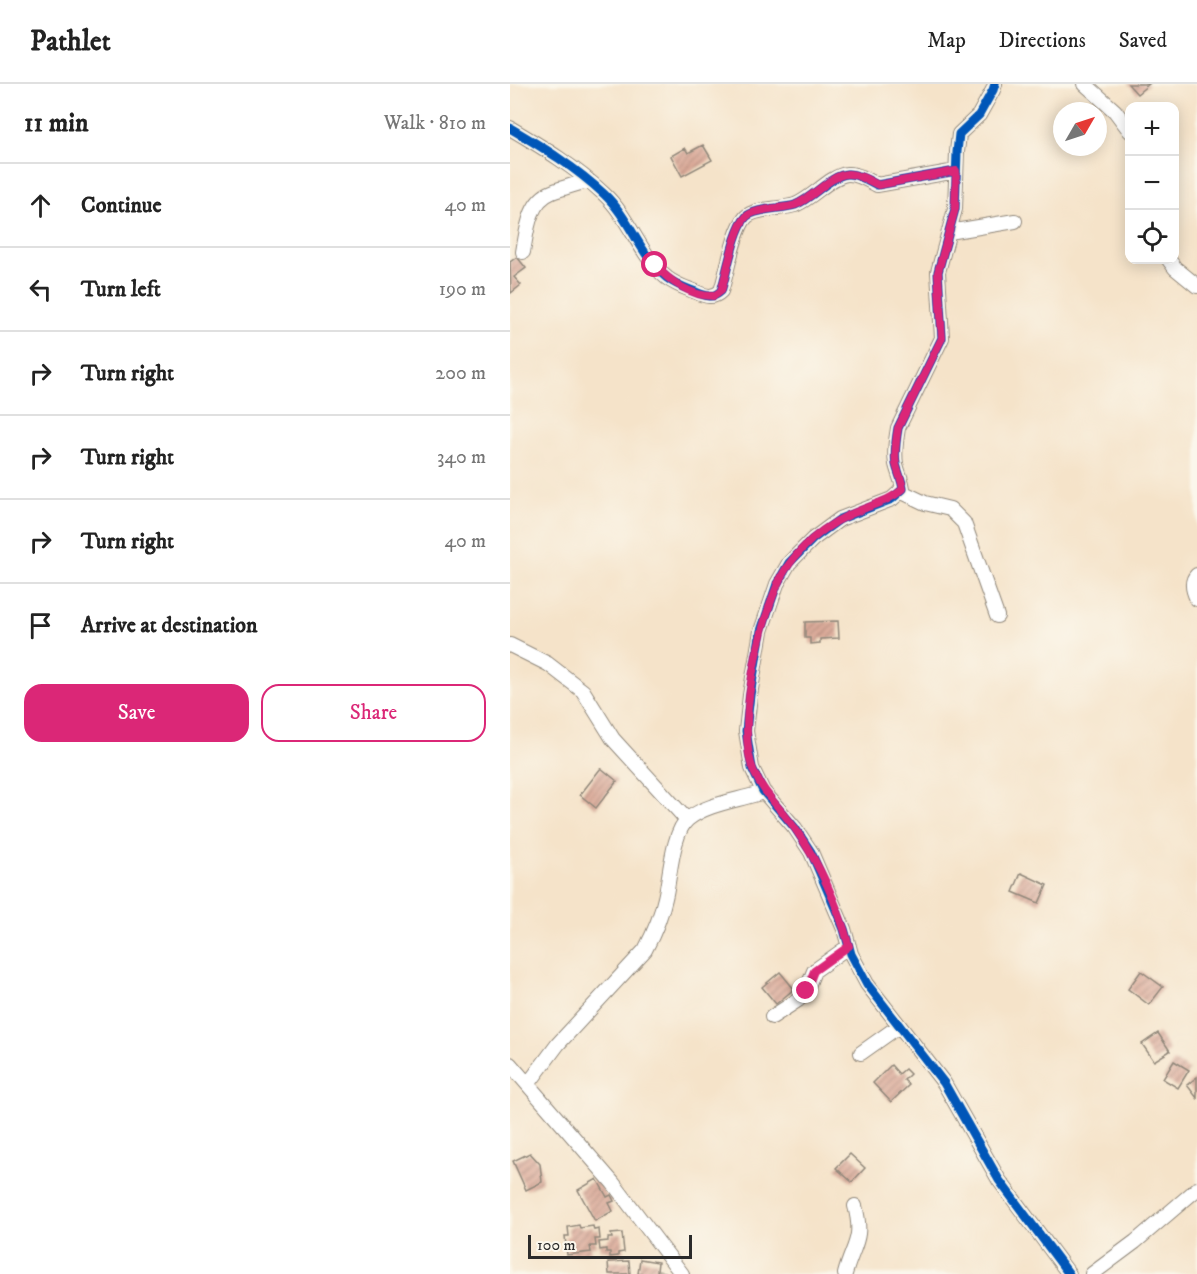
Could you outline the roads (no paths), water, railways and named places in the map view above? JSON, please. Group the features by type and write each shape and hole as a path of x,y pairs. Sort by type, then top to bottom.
{"street":[{"path":"995,84 979,115 959,134 955,209 938,272 942,338 898,428 895,444 896,464 903,489 891,499 840,519 813,539 789,563 777,584 760,631 746,731 752,768 763,791 795,828 811,852 829,890 851,954 867,984 944,1083 999,1180 1069,1274"},
{"path":"1085,84 1115,111 1125,124"},
{"path":"510,128 546,149 606,196 667,278 680,286 709,296 714,296 721,291 740,229 746,217 753,212 793,206 830,181 847,174 878,185 956,171"},
{"path":"523,252 528,224 541,198 588,180"},
{"path":"949,232 1015,221"},
{"path":"1172,264 1197,286"},
{"path":"900,491 925,502 950,509 964,523 997,616"},
{"path":"1197,575 1194,578 1193,590 1197,599"},
{"path":"510,645 548,664 583,691 613,739 687,820"},
{"path":"529,1083 558,1044 645,950 655,932 665,898 675,846 681,828 687,820 709,808 747,798 763,791"},
{"path":"772,1017 798,1000 806,991 814,971 849,946"},
{"path":"861,1053 899,1026"},
{"path":"510,1064 529,1083 614,1183 682,1274"},
{"path":"1092,1274 1197,1189"},
{"path":"845,1274 858,1236 855,1206"}]}
